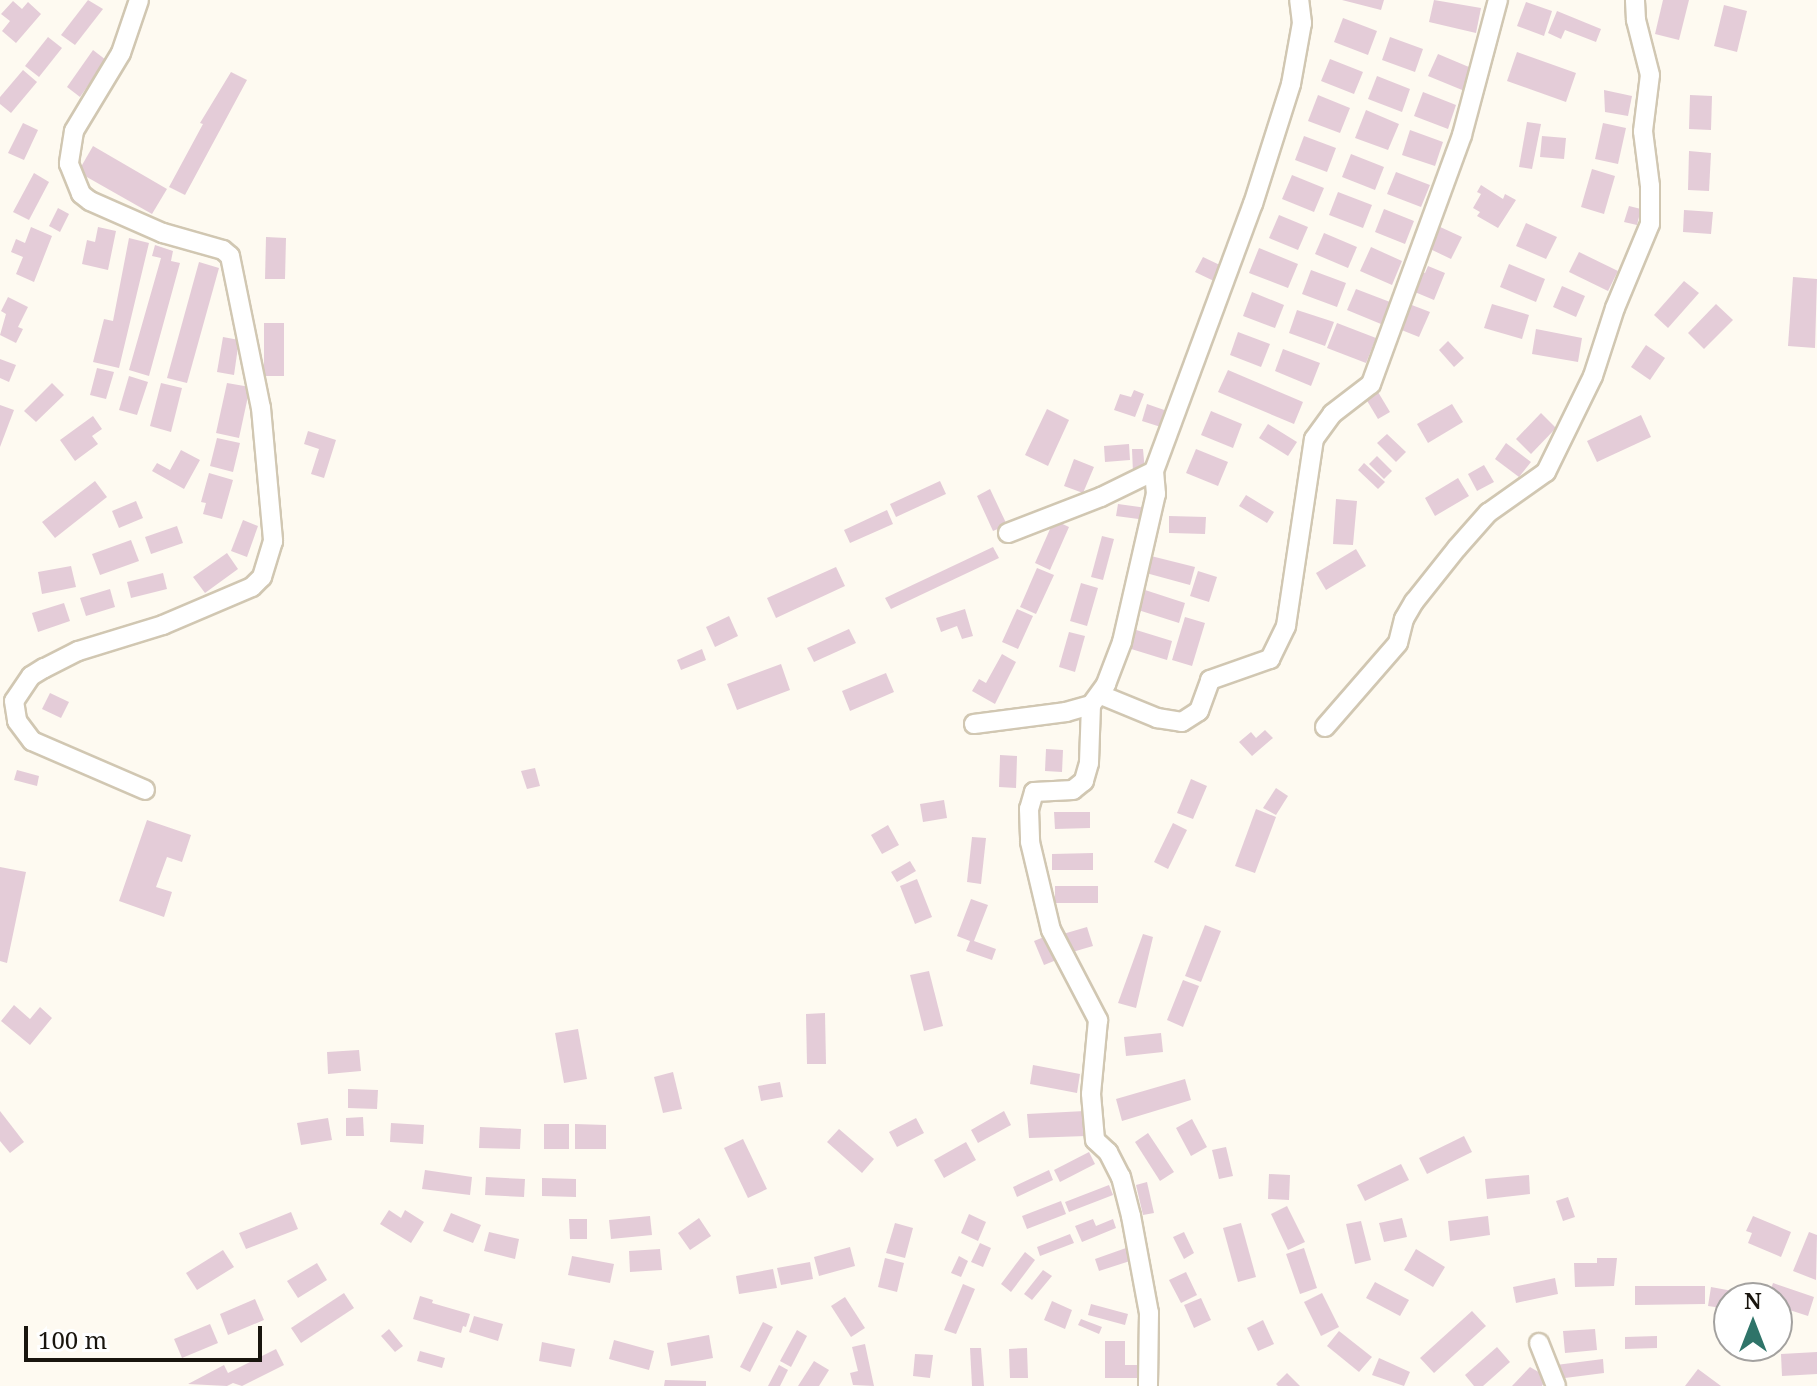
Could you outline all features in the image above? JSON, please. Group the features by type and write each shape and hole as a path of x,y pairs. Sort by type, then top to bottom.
{"street":[{"path":"139,0 121,53 74,131 69,164 81,194 90,201 163,233 223,250 230,256 261,408 273,541 262,577 252,587 177,620 56,662 31,676 14,701 17,721 32,741 145,790"},
{"path":"1299,0 1302,23"},
{"path":"1148,1386 1149,1313 1131,1216 1121,1177 1108,1152 1095,1140 1091,1094 1098,1020 1051,930 1030,842 1029,809 1034,792 1073,790 1084,781 1096,700 1122,642 1156,494 1154,471 1253,204 1291,84 1306,0"},
{"path":"974,724 1066,712 1096,700 1182,722 1199,711 1210,680 1270,659 1286,626 1314,439 1332,414 1371,384 1462,135 1498,0"},
{"path":"1325,727 1398,643 1404,619 1414,602 1457,548 1488,513 1546,472 1593,376 1615,308 1650,224 1650,186 1643,131 1650,75 1636,20 1635,0"},
{"path":"1008,533 1101,497 1154,471"},
{"path":"1539,1343 1556,1386"}],"building":[{"path":"88,0 103,9 75,45 61,35"},
{"path":"1342,0 1384,0 1381,10"},
{"path":"1434,0 1481,8 1476,33 1429,22"},
{"path":"1663,0 1689,0 1679,40 1655,34"},
{"path":"13,1 22,9 28,2 41,14 16,43 2,31 10,21 1,14"},
{"path":"1526,2 1552,11 1544,36 1517,26"},
{"path":"1724,5 1747,11 1737,52 1714,46"},
{"path":"1557,11 1601,29 1596,42 1565,30 1561,39 1548,33"},
{"path":"1343,18 1377,31 1368,55 1334,42"},
{"path":"48,37 62,48 39,77 25,66"},
{"path":"1390,37 1423,49 1415,72 1382,60"},
{"path":"93,50 106,60 80,97 67,87"},
{"path":"1517,52 1576,73 1566,102 1507,81"},
{"path":"1438,54 1476,70 1467,92 1428,76"},
{"path":"1330,59 1363,72 1354,94 1321,81"},
{"path":"23,70 37,82 11,113 0,104 0,97"},
{"path":"231,72 247,80 185,195 169,187 203,124 200,123"},
{"path":"1377,76 1410,89 1402,112 1368,99"},
{"path":"1604,90 1632,96 1628,116 1605,112"},
{"path":"1423,92 1456,105 1448,129 1414,116"},
{"path":"1318,95 1350,108 1340,133 1308,121"},
{"path":"1690,95 1712,96 1711,130 1689,129"},
{"path":"1366,110 1399,124 1388,150 1355,138"},
{"path":"1527,122 1541,124 1532,169 1519,167"},
{"path":"23,123 38,130 24,160 8,153"},
{"path":"1603,123 1626,128 1618,164 1595,159"},
{"path":"1410,130 1443,142 1435,166 1402,155"},
{"path":"1304,136 1336,148 1327,172 1295,160"},
{"path":"1542,136 1566,138 1564,159 1540,157"},
{"path":"93,146 167,189 152,214 78,172"},
{"path":"1689,151 1711,153 1709,191 1688,190"},
{"path":"1351,154 1384,167 1375,190 1342,177"},
{"path":"1592,169 1615,176 1604,214 1581,207"},
{"path":"1396,172 1430,185 1421,207 1387,194"},
{"path":"34,173 49,182 29,220 13,212"},
{"path":"1292,175 1324,188 1314,212 1282,199"},
{"path":"1481,185 1503,199 1505,194 1516,200 1498,228 1477,216 1480,212 1473,208 1481,194 1477,192"},
{"path":"1338,192 1372,205 1363,228 1329,215"},
{"path":"1629,206 1641,209 1637,225 1624,222"},
{"path":"58,208 69,214 60,232 49,226"},
{"path":"1384,209 1414,221 1405,244 1375,232"},
{"path":"1684,210 1713,212 1711,234 1683,232"},
{"path":"1279,215 1308,227 1298,250 1269,238"},
{"path":"1526,223 1557,237 1546,259 1516,246"},
{"path":"1438,226 1462,237 1451,259 1428,248"},
{"path":"31,227 52,236 34,282 16,274 23,257 11,252 16,239 25,243"},
{"path":"98,227 116,231 108,270 82,264 87,240 95,242"},
{"path":"1324,233 1357,247 1348,268 1315,254"},
{"path":"266,237 286,238 285,279 265,279"},
{"path":"129,238 149,243 119,368 93,362 104,319 113,321"},
{"path":"155,245 173,251 171,261 180,263 149,376 129,370 161,258 152,256"},
{"path":"1371,247 1402,261 1392,285 1360,271"},
{"path":"1259,248 1298,264 1288,288 1249,273"},
{"path":"1579,252 1618,271 1608,291 1569,272"},
{"path":"1203,257 1224,267 1216,282 1195,272"},
{"path":"199,262 219,268 187,383 167,378"},
{"path":"1509,264 1545,279 1536,302 1500,287"},
{"path":"1428,266 1445,273 1434,300 1410,290 1419,270 1425,273"},
{"path":"1311,270 1346,283 1337,307 1302,294"},
{"path":"1793,277 1817,279 1815,348 1788,346"},
{"path":"1684,281 1699,293 1668,328 1654,315"},
{"path":"1562,286 1585,296 1576,317 1553,307"},
{"path":"1356,289 1390,302 1381,324 1347,310"},
{"path":"1252,292 1284,305 1275,328 1243,316"},
{"path":"8,297 28,307 18,327 23,329 16,343 0,335 6,314 1,311"},
{"path":"1404,302 1430,312 1419,337 1394,327"},
{"path":"1492,304 1529,315 1522,339 1484,328"},
{"path":"1716,304 1733,320 1704,349 1688,333"},
{"path":"1297,310 1334,322 1325,346 1289,333"},
{"path":"264,323 284,323 284,376 264,376"},
{"path":"1337,323 1376,338 1366,363 1327,348"},
{"path":"1536,329 1582,338 1578,362 1532,354"},
{"path":"1238,332 1270,344 1261,367 1230,355"},
{"path":"223,337 239,340 234,375 217,372"},
{"path":"1448,341 1464,358 1454,367 1439,350"},
{"path":"1646,345 1665,358 1650,380 1631,367"},
{"path":"1283,349 1320,363 1311,386 1275,371"},
{"path":"0,359 16,365 9,382 0,378"},
{"path":"97,368 114,372 106,399 90,395"},
{"path":"1228,370 1303,402 1294,424 1218,392"},
{"path":"129,376 148,382 137,415 119,410"},
{"path":"52,383 64,395 36,422 24,411"},
{"path":"161,383 182,388 171,432 150,426"},
{"path":"227,383 250,387 239,438 216,433"},
{"path":"1134,390 1144,394 1135,417 1114,410 1120,394 1131,397"},
{"path":"1378,392 1390,412 1378,419 1366,399"},
{"path":"1147,404 1170,412 1164,428 1142,421"},
{"path":"1452,404 1463,422 1428,443 1417,424"},
{"path":"0,405 14,410 0,447"},
{"path":"1047,409 1069,420 1048,466 1025,455"},
{"path":"1211,411 1242,424 1233,448 1201,435"},
{"path":"1541,413 1556,428 1531,454 1516,439"},
{"path":"1641,415 1651,437 1597,462 1587,441"},
{"path":"93,416 102,429 92,436 98,444 75,461 60,440"},
{"path":"1268,424 1297,442 1288,456 1259,438"},
{"path":"308,431 336,440 324,478 311,474 319,449 304,444"},
{"path":"1387,434 1406,452 1396,462 1377,443"},
{"path":"217,438 240,443 233,472 210,466"},
{"path":"1506,443 1531,462 1519,477 1495,459"},
{"path":"1129,444 1130,460 1105,462 1104,446"},
{"path":"1132,449 1143,449 1145,472 1133,473"},
{"path":"1196,449 1228,462 1218,486 1186,473"},
{"path":"181,450 200,460 184,489 152,471 157,463 170,470"},
{"path":"1377,456 1392,471 1384,479 1369,464"},
{"path":"1074,459 1094,467 1083,493 1064,486"},
{"path":"1364,463 1385,482 1378,489 1358,470"},
{"path":"1484,465 1494,482 1477,491 1468,474"},
{"path":"209,473 233,480 222,519 203,514 206,503 201,502"},
{"path":"1458,478 1469,496 1435,516 1425,498"},
{"path":"95,481 107,497 55,538 42,522"},
{"path":"940,481 946,494 896,517 890,504"},
{"path":"990,489 1007,525 993,531 977,496"},
{"path":"1246,495 1274,512 1267,523 1239,506"},
{"path":"1336,499 1357,501 1353,545 1333,544"},
{"path":"136,501 143,518 119,528 112,511"},
{"path":"1118,504 1147,508 1146,520 1116,516"},
{"path":"887,510 893,524 850,543 844,530"},
{"path":"1169,516 1206,517 1205,534 1169,533"},
{"path":"243,520 258,526 247,557 231,551"},
{"path":"1054,520 1069,527 1050,570 1035,563"},
{"path":"177,526 183,543 151,554 145,537"},
{"path":"1102,536 1114,539 1103,580 1091,577"},
{"path":"131,540 139,561 100,575 92,554"},
{"path":"993,547 999,558 891,609 885,598"},
{"path":"1356,549 1366,566 1326,590 1316,573"},
{"path":"227,553 238,569 205,593 193,577"},
{"path":"1151,556 1195,567 1190,585 1146,573"},
{"path":"71,566 76,587 42,594 38,572"},
{"path":"836,567 845,586 776,618 767,598"},
{"path":"1037,568 1054,575 1036,614 1020,607"},
{"path":"1198,571 1217,577 1209,602 1190,596"},
{"path":"163,573 167,589 131,598 127,582"},
{"path":"1081,583 1098,588 1087,626 1070,621"},
{"path":"110,589 115,607 86,616 80,598"},
{"path":"1142,589 1185,603 1179,623 1135,609"},
{"path":"64,603 70,621 38,632 32,613"},
{"path":"965,609 973,636 962,639 957,626 941,632 936,618"},
{"path":"1017,609 1033,616 1018,649 1002,642"},
{"path":"729,616 738,636 715,647 706,627"},
{"path":"1185,617 1205,623 1192,666 1172,660"},
{"path":"849,629 856,643 814,662 807,648"},
{"path":"1133,629 1172,641 1167,660 1128,648"},
{"path":"1069,632 1085,636 1075,672 1059,667"},
{"path":"702,649 706,660 681,670 677,660"},
{"path":"1002,654 1016,662 995,704 972,691 979,679 986,683"},
{"path":"781,664 790,690 737,710 727,684"},
{"path":"886,673 894,692 850,711 842,691"},
{"path":"50,693 69,702 61,718 42,709"},
{"path":"1265,730 1273,738 1252,756 1239,742 1251,732 1256,738"},
{"path":"1046,749 1063,750 1062,772 1045,771"},
{"path":"1000,755 1017,756 1016,788 999,787"},
{"path":"535,768 540,786 527,789 521,771"},
{"path":"17,770 39,776 37,786 14,780"},
{"path":"1191,779 1207,786 1193,819 1177,813"},
{"path":"1276,788 1288,796 1276,815 1263,808"},
{"path":"944,800 947,818 923,822 920,804"},
{"path":"1256,809 1276,817 1255,873 1235,866"},
{"path":"1054,812 1090,812 1090,828 1055,829"},
{"path":"147,820 191,835 182,862 167,857 156,887 172,892 164,917 119,901"},
{"path":"1173,823 1187,830 1168,869 1154,862"},
{"path":"888,825 899,845 882,854 871,835"},
{"path":"972,837 986,838 981,884 967,882"},
{"path":"1093,853 1093,870 1052,870 1052,854"},
{"path":"910,861 916,871 897,882 891,872"},
{"path":"0,867 26,872 7,963 0,961"},
{"path":"917,879 932,917 915,924 900,886"},
{"path":"1055,886 1098,886 1098,903 1055,903"},
{"path":"971,899 988,905 974,941 996,949 992,960 966,951 970,941 957,936"},
{"path":"1205,925 1221,931 1201,982 1185,976"},
{"path":"1087,927 1093,946 1069,953 1063,934"},
{"path":"1143,934 1153,937 1136,1008 1118,1003"},
{"path":"1049,935 1059,959 1044,965 1034,941"},
{"path":"929,971 943,1026 924,1031 910,975"},
{"path":"1183,980 1199,986 1183,1027 1167,1020"},
{"path":"14,1005 30,1019 40,1007 52,1018 30,1045 1,1021"},
{"path":"825,1013 826,1064 807,1064 806,1014"},
{"path":"578,1029 587,1079 564,1083 555,1033"},
{"path":"1161,1033 1163,1052 1126,1056 1124,1037"},
{"path":"359,1050 361,1071 328,1074 327,1052"},
{"path":"1033,1065 1080,1074 1077,1093 1030,1084"},
{"path":"673,1072 682,1109 663,1113 654,1077"},
{"path":"1185,1079 1191,1100 1122,1121 1116,1099"},
{"path":"780,1082 783,1097 761,1101 758,1086"},
{"path":"348,1089 378,1090 377,1109 348,1108"},
{"path":"0,1111 24,1142 10,1153 0,1141"},
{"path":"1004,1111 1011,1125 978,1143 971,1130"},
{"path":"1085,1111 1086,1136 1029,1138 1027,1114"},
{"path":"363,1117 364,1136 346,1136 346,1118"},
{"path":"328,1118 332,1140 301,1145 297,1123"},
{"path":"916,1118 924,1133 897,1147 889,1132"},
{"path":"1192,1119 1207,1147 1191,1156 1176,1128"},
{"path":"391,1123 424,1125 423,1144 390,1142"},
{"path":"544,1124 569,1124 569,1149 544,1149"},
{"path":"575,1124 606,1125 606,1149 575,1149"},
{"path":"480,1127 521,1129 520,1149 479,1148"},
{"path":"839,1129 874,1159 862,1173 827,1142"},
{"path":"1148,1133 1174,1172 1160,1181 1135,1142"},
{"path":"1464,1136 1472,1152 1427,1174 1419,1158"},
{"path":"743,1139 767,1189 748,1198 724,1148"},
{"path":"966,1142 976,1160 944,1178 934,1160"},
{"path":"1226,1147 1233,1176 1219,1179 1212,1150"},
{"path":"1089,1152 1095,1164 1060,1182 1054,1170"},
{"path":"1401,1164 1409,1180 1365,1201 1357,1185"},
{"path":"425,1170 472,1177 470,1195 422,1189"},
{"path":"1049,1170 1053,1180 1017,1197 1013,1187"},
{"path":"1269,1174 1290,1175 1289,1200 1268,1199"},
{"path":"1529,1175 1530,1194 1487,1199 1485,1179"},
{"path":"486,1177 525,1179 524,1197 485,1195"},
{"path":"542,1178 576,1179 576,1197 542,1196"},
{"path":"1147,1182 1154,1213 1143,1215 1136,1185"},
{"path":"1109,1185 1113,1195 1069,1212 1065,1202"},
{"path":"1568,1197 1575,1217 1563,1221 1556,1201"},
{"path":"1061,1201 1066,1214 1027,1229 1022,1216"},
{"path":"1287,1206 1305,1242 1288,1250 1271,1214"},
{"path":"389,1210 401,1218 405,1210 424,1222 411,1243 380,1224"},
{"path":"291,1212 298,1229 246,1249 239,1233"},
{"path":"451,1213 481,1225 473,1243 443,1231"},
{"path":"969,1214 986,1222 978,1241 961,1233"},
{"path":"650,1216 652,1235 611,1239 609,1220"},
{"path":"1488,1216 1490,1235 1450,1241 1448,1221"},
{"path":"1753,1216 1791,1232 1781,1257 1748,1243 1752,1233 1746,1231"},
{"path":"699,1218 711,1236 690,1250 678,1233"},
{"path":"1402,1218 1407,1237 1384,1242 1379,1223"},
{"path":"569,1219 587,1219 587,1239 570,1239"},
{"path":"1093,1219 1096,1226 1113,1219 1116,1228 1082,1242 1075,1226"},
{"path":"1361,1221 1371,1260 1355,1264 1346,1224"},
{"path":"895,1223 913,1228 905,1258 886,1253"},
{"path":"1241,1223 1256,1277 1238,1282 1223,1228"},
{"path":"489,1232 519,1239 515,1259 484,1251"},
{"path":"1184,1232 1194,1253 1184,1259 1173,1237"},
{"path":"1809,1232 1817,1235 1816,1280 1793,1271"},
{"path":"1070,1234 1074,1243 1040,1256 1037,1247"},
{"path":"980,1243 991,1248 983,1267 971,1262"},
{"path":"850,1247 855,1266 819,1276 814,1257"},
{"path":"1126,1248 1130,1261 1099,1271 1095,1259"},
{"path":"1304,1248 1317,1288 1300,1294 1286,1254"},
{"path":"660,1249 662,1270 630,1272 629,1251"},
{"path":"1416,1249 1445,1267 1433,1287 1404,1270"},
{"path":"223,1250 234,1267 197,1290 186,1273"},
{"path":"1025,1252 1035,1260 1011,1292 1001,1284"},
{"path":"572,1256 614,1264 610,1283 568,1275"},
{"path":"959,1256 968,1261 961,1277 951,1273"},
{"path":"885,1258 904,1263 897,1292 878,1287"},
{"path":"1597,1258 1617,1258 1614,1286 1575,1287 1574,1263 1597,1263"},
{"path":"810,1262 813,1279 781,1285 777,1268"},
{"path":"317,1263 327,1280 298,1298 287,1281"},
{"path":"773,1269 777,1288 739,1294 736,1276"},
{"path":"1043,1270 1052,1276 1032,1300 1024,1294"},
{"path":"1186,1272 1197,1295 1181,1303 1169,1280"},
{"path":"1555,1278 1558,1294 1516,1303 1513,1287"},
{"path":"1375,1282 1409,1300 1400,1316 1366,1298"},
{"path":"963,1284 975,1289 956,1334 944,1330"},
{"path":"1635,1286 1705,1286 1705,1304 1635,1305"},
{"path":"1711,1287 1713,1287 1713,1307 1708,1306"},
{"path":"1793,1290 1814,1297 1808,1316 1793,1311"},
{"path":"344,1293 354,1308 301,1343 291,1328"},
{"path":"1322,1293 1339,1327 1321,1336 1304,1302"},
{"path":"420,1296 433,1300 432,1303 470,1314 466,1327 463,1326 461,1333 413,1319"},
{"path":"845,1297 865,1328 851,1337 831,1306"},
{"path":"1201,1298 1211,1320 1194,1328 1184,1305"},
{"path":"255,1299 264,1320 228,1335 220,1314"},
{"path":"1052,1301 1072,1310 1065,1329 1044,1320"},
{"path":"1091,1304 1128,1314 1125,1325 1088,1315"},
{"path":"1472,1311 1486,1326 1434,1373 1420,1358"},
{"path":"474,1316 503,1324 498,1341 469,1332"},
{"path":"1081,1319 1102,1327 1099,1334 1078,1325"},
{"path":"1263,1320 1274,1344 1258,1351 1247,1328"},
{"path":"763,1322 773,1327 750,1372 740,1367"},
{"path":"210,1324 218,1343 182,1358 174,1339"},
{"path":"389,1329 403,1346 395,1352 381,1336"},
{"path":"1595,1329 1597,1350 1565,1353 1563,1331"},
{"path":"797,1330 807,1336 791,1367 780,1361"},
{"path":"1339,1331 1372,1357 1359,1372 1327,1346"},
{"path":"709,1335 713,1358 671,1366 667,1343"},
{"path":"1657,1336 1657,1348 1625,1349 1625,1337"},
{"path":"614,1340 654,1351 649,1370 609,1359"},
{"path":"1105,1341 1125,1341 1125,1365 1141,1365 1141,1378 1105,1378"},
{"path":"542,1342 575,1349 571,1367 539,1361"},
{"path":"865,1344 874,1386 853,1385 850,1373 858,1371 852,1347"},
{"path":"1497,1347 1510,1362 1483,1386 1474,1386 1465,1375"},
{"path":"970,1348 981,1348 984,1386 972,1386"},
{"path":"1027,1348 1028,1378 1010,1378 1009,1349"},
{"path":"276,1349 284,1365 242,1386 233,1383 227,1386 188,1384 224,1365 228,1373"},
{"path":"420,1351 445,1358 442,1368 417,1361"},
{"path":"1817,1352 1817,1374 1782,1376 1781,1362 1793,1362 1793,1353"},
{"path":"915,1354 933,1355 930,1378 913,1376"},
{"path":"1379,1358 1410,1372 1404,1386 1372,1375"},
{"path":"1603,1359 1604,1373 1557,1379 1556,1365"},
{"path":"814,1361 829,1370 819,1386 798,1386"},
{"path":"779,1365 788,1370 780,1386 768,1386"},
{"path":"1530,1367 1547,1377 1542,1386 1512,1386"},
{"path":"1698,1369 1721,1386 1685,1386"},
{"path":"1287,1373 1300,1386 1276,1384"},
{"path":"665,1380 706,1381 706,1386 664,1386"}]}
